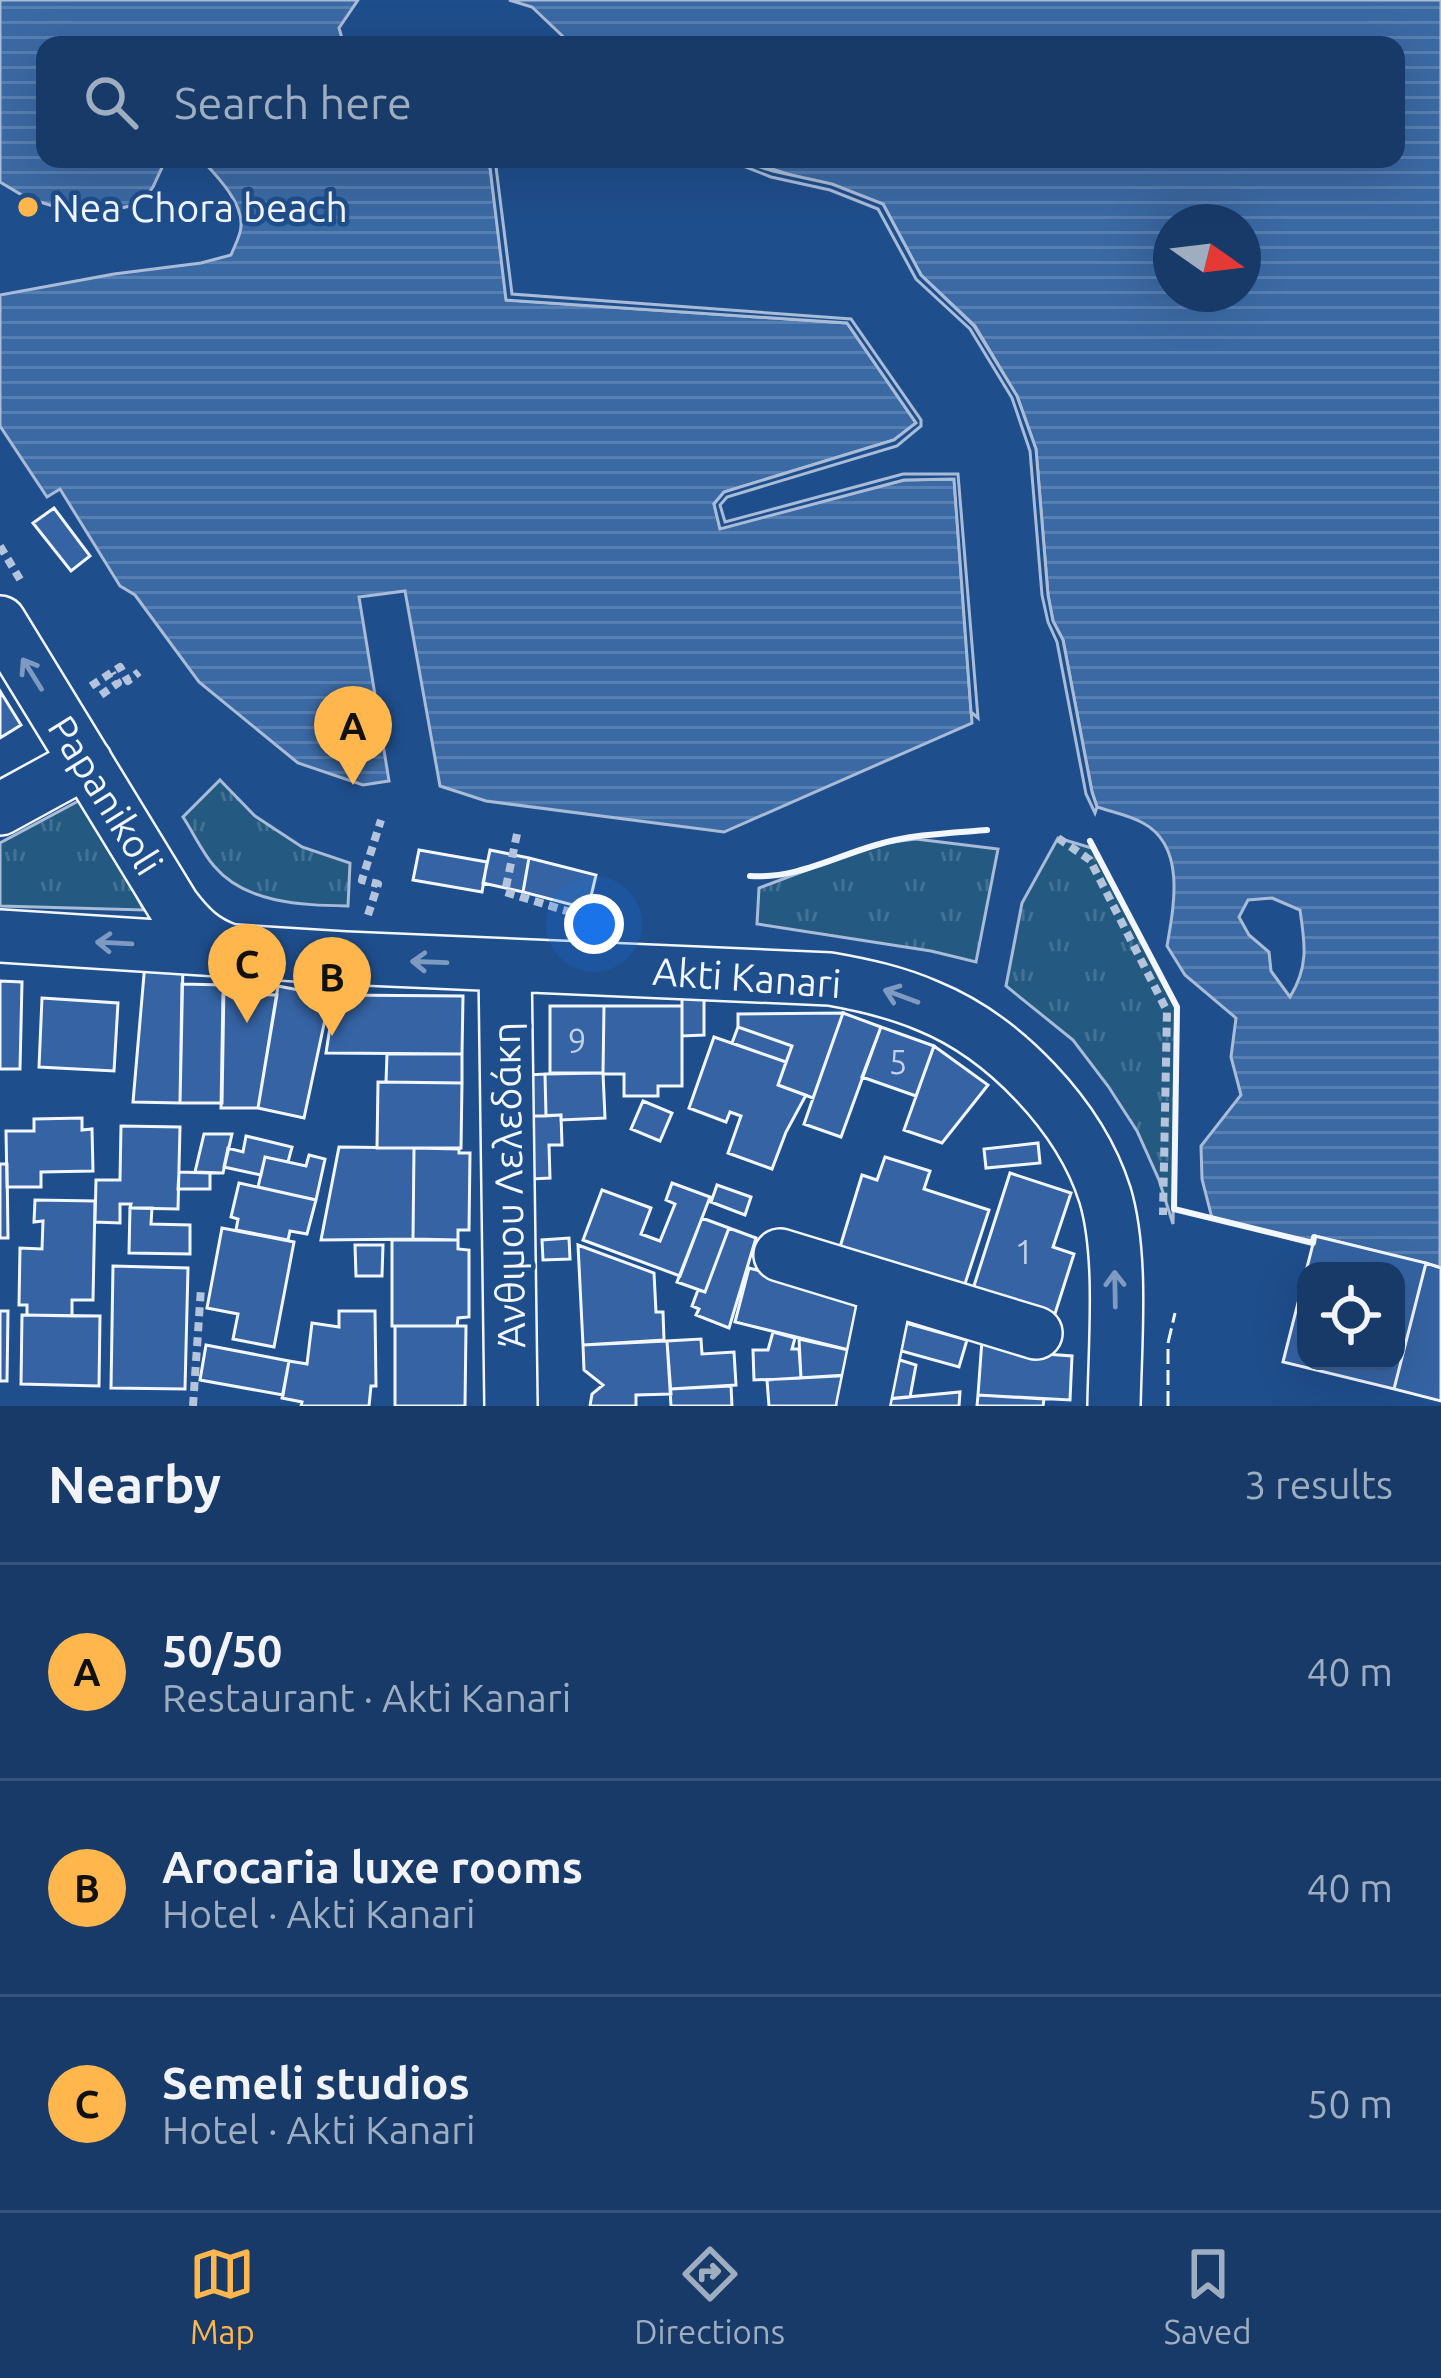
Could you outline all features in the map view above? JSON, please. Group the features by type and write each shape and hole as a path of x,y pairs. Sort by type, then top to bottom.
{"street":[{"name":"Papanikoli","path":"0,622 191,929 228,950"},
{"path":"0,809 86,762"},
{"name":"Akti Kanari","path":"0,936 830,979 915,1001 977,1032 1018,1064 1054,1103 1083,1147 1105,1195 1114,1244 1114,1406"},
{"name":"Άνθιμου Λελεδάκη","path":"505,965 512,1406"},
{"path":"780,1255 1036,1334"},
{"path":"863,1406 887,1288"}],"path":[{"path":"94,683 120,667 128,680 140,673"},
{"path":"103,694 118,683 111,673"},
{"path":"368,914 378,884 362,880 381,820"},
{"path":"517,834 505,892 580,915"},
{"path":"1058,838 1090,860 1167,1011 1162,1237"},
{"path":"194,1406 201,1288"}],"green space":[{"path":"220,780 255,816 302,847 350,863 348,906 276,900 227,879 183,817"},
{"path":"84,798 144,910 0,906 0,843"},
{"path":"1058,838 1095,849 1177,1007 1173,1224 1137,1131 1108,1086 1073,1040 1006,986 1022,903"},
{"path":"916,839 998,849 976,962 757,924 759,888 876,844"}],"shaded area":[{"path":"0,0 358,0 339,28 341,36 36,36 36,168 162,168 145,198 86,216 27,198 0,182"},
{"path":"509,0 1441,0 1440,1267 1315,1236 1313,1243 1212,1218 1202,1179 1201,1146 1241,1095 1231,1057 1236,1018 1185,975 1167,946 1174,878 1166,846 1143,823 1097,807 1063,640 1048,595 1036,449 1017,396 975,326 921,275 883,204 769,168 1405,168 1405,36 563,36 532,7","holes":["1272,898 1300,910 1303,965 1290,997 1271,971 1269,952 1249,935 1239,917 1248,900"]},
{"path":"209,168 490,168 507,300 847,323 916,423 894,440 724,492 714,504 720,528 904,480 954,479 972,723 724,832 486,801 440,786 405,591 359,597 389,781 363,785 298,763 199,682 135,595 120,586 60,489 47,497 0,426 0,295 231,255 241,230 238,208"}],"pier":[{"path":"490,168 496,168 512,294 851,319 921,426 897,446 727,497 720,505 725,522 903,474 958,474 978,718 971,712 954,479 904,480 720,529 714,504 724,492 894,440 916,423 847,323 506,300"},
{"path":"748,168 832,184 883,204 921,275 974,326 1017,396 1036,449 1048,595 1063,640 1095,813 1086,794 1057,642 1042,595 1030,451 1012,398 970,329 916,279 878,209 830,190"}],"building":[{"path":"54,508 90,556 71,571 33,523"},
{"path":"0,691 21,725 0,738"},
{"path":"419,850 487,862 482,892 413,880"},
{"path":"490,850 529,858 523,892 483,883"},
{"path":"529,858 596,875 588,909 523,892"},
{"path":"145,963 183,963 180,1103 133,1102"},
{"path":"0,981 22,982 20,1069 0,1069"},
{"path":"182,984 224,985 222,1103 180,1103"},
{"path":"278,986 330,996 304,1118 258,1108"},
{"path":"682,986 704,986 704,1035 682,1036"},
{"path":"223,994 277,995 258,1108 221,1108"},
{"path":"335,995 463,996 462,1054 326,1053"},
{"path":"42,998 118,1003 114,1071 39,1067"},
{"path":"550,1006 604,1006 603,1073 550,1073"},
{"path":"604,1006 682,1006 682,1086 658,1086 658,1096 624,1096 624,1074 603,1074"},
{"path":"843,1013 813,1098 778,1085 792,1046 738,1027 738,1014"},
{"path":"843,1013 881,1027 841,1137 804,1124"},
{"path":"738,1027 792,1046 786,1062 732,1043"},
{"path":"881,1027 934,1046 916,1096 862,1077"},
{"path":"714,1037 786,1062 778,1085 806,1095 772,1169 728,1153 741,1116 730,1112 726,1122 689,1108"},
{"path":"934,1046 988,1085 942,1143 904,1130"},
{"path":"387,1054 462,1054 462,1083 386,1082"},
{"path":"603,1073 605,1118 546,1116 545,1074"},
{"path":"545,1074 546,1116 529,1116 528,1075"},
{"path":"378,1082 462,1083 461,1148 377,1148"},
{"path":"643,1101 672,1113 660,1141 631,1129"},
{"path":"561,1115 562,1145 549,1145 550,1178 531,1179 529,1116"},
{"path":"82,1118 82,1130 92,1129 93,1171 41,1172 41,1187 7,1187 6,1131 34,1131 34,1119"},
{"path":"121,1126 180,1127 178,1209 120,1204 120,1223 95,1222 96,1180 120,1180"},
{"path":"204,1134 232,1134 223,1173 195,1172"},
{"path":"246,1136 292,1147 288,1162 265,1157 261,1175 224,1167 228,1148 243,1152"},
{"path":"1038,1143 1040,1163 986,1168 984,1149"},
{"path":"339,1147 414,1148 413,1239 321,1240"},
{"path":"414,1148 470,1153 469,1230 458,1230 458,1240 413,1239"},
{"path":"309,1155 325,1159 316,1200 258,1187 265,1157 306,1166"},
{"path":"885,1157 930,1171 924,1189 989,1210 960,1299 836,1260 862,1175 877,1180"},
{"path":"0,1164 7,1164 8,1238 0,1238"},
{"path":"179,1172 210,1173 210,1189 178,1189"},
{"path":"1010,1173 1071,1193 1053,1247 1074,1254 1052,1323 972,1292"},
{"path":"239,1183 316,1200 307,1234 290,1231 288,1240 236,1230 238,1219 231,1217"},
{"path":"672,1183 710,1197 680,1276 583,1240 602,1190 651,1208 641,1234 660,1241 675,1204 666,1200"},
{"path":"717,1185 751,1197 745,1215 711,1202"},
{"path":"35,1200 95,1201 93,1300 72,1300 72,1316 27,1315 27,1305 19,1305 20,1248 42,1249 43,1221 34,1222"},
{"path":"130,1208 152,1208 151,1224 190,1225 190,1254 129,1253"},
{"path":"702,1218 729,1228 705,1292 677,1282"},
{"path":"222,1228 294,1242 274,1347 233,1339 238,1314 207,1308"},
{"path":"729,1228 756,1238 729,1328 696,1315 699,1309 692,1306 698,1290 705,1292"},
{"path":"1315,1236 1426,1263 1405,1346 1405,1262 1308,1262"},
{"path":"569,1238 570,1259 543,1260 542,1240"},
{"path":"392,1240 458,1240 458,1249 469,1250 469,1317 458,1318 457,1326 392,1326"},
{"path":"355,1245 383,1245 382,1276 356,1276"},
{"path":"578,1245 654,1273 656,1312 663,1312 664,1340 583,1345"},
{"path":"1426,1263 1441,1268 1441,1401 1394,1389 1399,1370 1405,1370 1405,1346"},
{"path":"113,1266 188,1268 185,1389 111,1388"},
{"path":"749,1268 867,1300 853,1351 735,1322"},
{"path":"1297,1307 1297,1365 1283,1362"},
{"path":"0,1311 8,1311 7,1381 0,1381"},
{"path":"339,1311 375,1311 376,1386 371,1386 369,1406 301,1406 302,1402 282,1398 289,1361 307,1364 312,1323 339,1327"},
{"path":"22,1315 100,1316 99,1386 21,1384"},
{"path":"895,1320 967,1340 959,1367 887,1347"},
{"path":"395,1326 466,1326 465,1406 395,1406"},
{"path":"773,1332 795,1338 792,1349 799,1349 801,1378 754,1380 753,1350 768,1350"},
{"path":"701,1339 702,1354 734,1352 736,1385 670,1389 667,1341"},
{"path":"799,1339 853,1351 855,1375 801,1378"},
{"path":"982,1340 1072,1356 1070,1400 978,1395"},
{"path":"667,1341 671,1394 636,1395 636,1406 590,1406 592,1394 603,1385 584,1370 583,1345"},
{"path":"206,1345 289,1361 283,1395 200,1380"},
{"path":"884,1355 916,1365 910,1397 876,1400"},
{"path":"1316,1370 1399,1370 1394,1389"},
{"path":"845,1375 847,1406 769,1406 767,1380"},
{"path":"731,1386 732,1406 671,1406 670,1389"},
{"path":"960,1392 959,1406 875,1406 876,1400"},
{"path":"978,1395 1044,1399 1043,1406 977,1406"}],"fence":[{"path":"1168,1406 1168,1343 1175,1313"}],"wall":[{"path":"750,876 799,871 904,838 987,830"},
{"path":"1090,841 1177,1007 1174,1209 1313,1243 1314,1237"}],"place":[{"name":"Nea Chora beach","path":"28,207"},
{"name":"50/50","path":"353,785"},
{"name":"Semeli studios","path":"247,1023"},
{"name":"Arocaria luxe rooms","path":"332,1036"}]}
